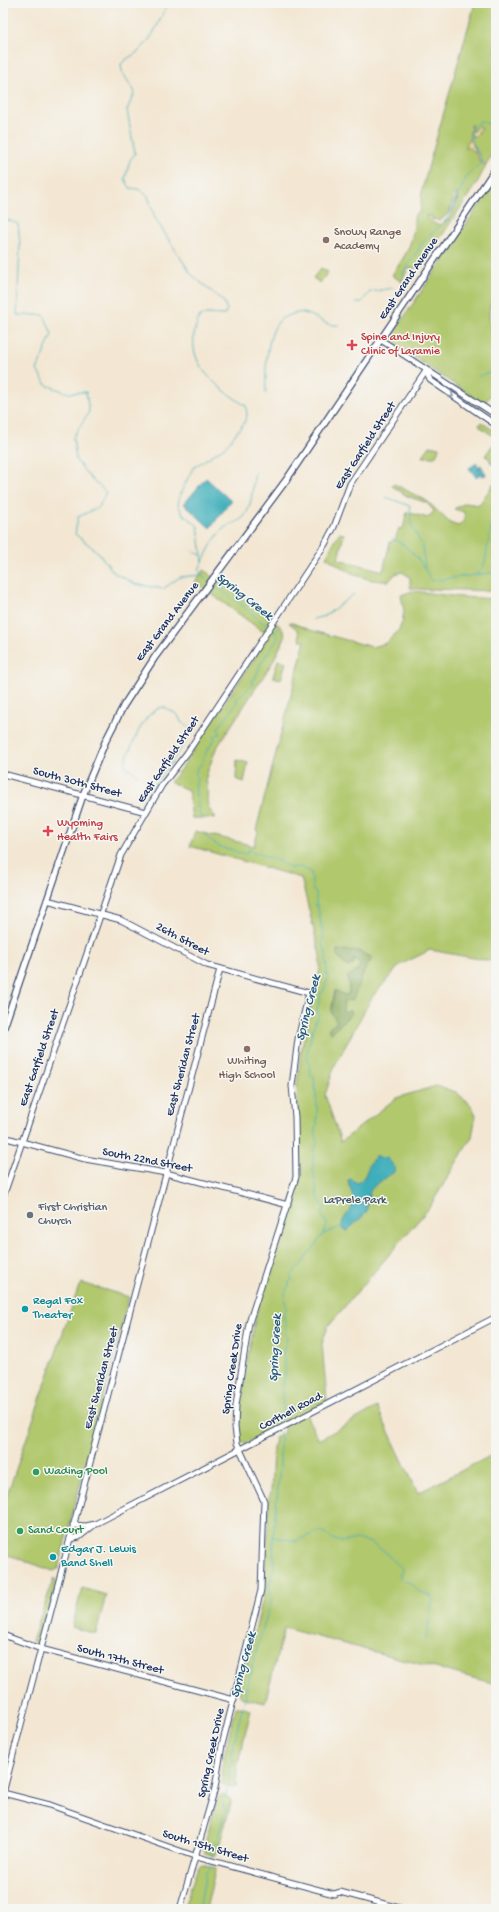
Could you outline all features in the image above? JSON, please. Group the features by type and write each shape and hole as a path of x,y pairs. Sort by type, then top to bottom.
{"main road":[{"name":"East Grand Avenue","path":"3,1030 83,795 112,728 133,689 287,479 496,168"}],"street":[{"path":"381,340 426,371 430,372 496,415"},
{"path":"426,371 430,380 496,425"},
{"name":"East Garfield Street","path":"3,1197 121,854 162,786 187,753 331,534 350,484 426,371"},
{"name":"South 30th Street","path":"3,774 146,812"},
{"name":"26th Street","path":"47,900 101,913 121,920 207,965 309,993"},
{"name":"East Sheridan Street","path":"3,1793 220,969"},
{"name":"Spring Creek Drive","path":"180,1909 215,1788 222,1745 260,1595 264,1501 240,1450 236,1436 236,1405 249,1323 295,1184 297,1169 292,1086 298,1039 309,993"},
{"name":"South 22nd Street","path":"3,1137 85,1159 166,1173 288,1205"},
{"name":"Corthell Road","path":"73,1525 86,1526 95,1524 496,1318"},
{"name":"Corthell Road","path":"70,1539 88,1531 95,1524"},
{"name":"South 17th Street","path":"3,1635 41,1649 234,1700"},
{"name":"South 15th Street","path":"3,1793 50,1805 206,1859 334,1894 340,1892 403,1909"}],"green space":[{"path":"475,3 496,3 496,127 488,127 496,130 496,146 478,181 439,240 435,241 417,268 408,268 402,282 392,275 410,244 414,230 415,214 420,212 422,189","holes":["471,127 473,132 481,128 477,135 474,134 470,141 485,165 482,164 475,152 468,147","457,193 454,204 459,197 449,219 441,225 433,223 426,216 432,216 432,220 436,219 438,221 442,219 450,210 454,194"]},
{"path":"496,180 496,294 490,307 489,315 490,325 496,342 496,387 485,403 482,403 393,343 392,335"},
{"path":"321,268 328,272 320,283 313,278"},
{"path":"481,422 496,432 496,438 479,426"},
{"path":"496,440 496,467 491,463 489,458 485,456"},
{"path":"430,446 440,447 435,457 422,457"},
{"path":"496,480 496,591 431,590 410,588 410,577 402,572 395,574 389,581 371,580 348,571 326,557 339,533 344,534 338,559 383,571 390,542 395,540 399,528 403,529 407,512 428,518 434,511 427,503 407,496 392,486 394,484 427,501 450,523 458,526 464,520 464,512 454,509 465,503 479,505"},
{"path":"204,570 280,626 285,637 272,663 216,749 206,776 209,809 216,818 192,818 188,790 170,782 183,766 269,636 195,582"},
{"name":"LaPrele Park","path":"413,591 461,597 496,599 496,962 430,950 400,965 372,997 335,1065 325,1095 341,1142 396,1098 436,1086 456,1092 472,1106 476,1115 472,1137 429,1208 328,1326 322,1344 327,1401 305,1413 319,1440 377,1407 418,1493 496,1453 496,1684 284,1628 265,1703 241,1697 239,1693 264,1595 273,1448 275,1438 284,1433 284,1424 245,1444 239,1441 241,1391 259,1301 289,1211 299,1171 297,1086 301,1051 320,969 320,955 301,878 190,846 195,831 254,846 258,832 256,830 305,641 300,640 298,630 289,623 290,622 310,630 372,647 386,643 398,631 402,623 404,611 401,595"},
{"path":"278,660 286,662 281,679 273,677"},
{"path":"237,760 248,763 244,782 236,779"},
{"path":"337,950 358,951 373,958 363,973 352,1000 344,1001 343,1012 349,1010 351,1011 350,1015 331,1033 328,1029 337,1022 331,1012 335,990 344,995 349,994 348,976 357,971 360,965 355,958 353,965 347,967 337,955"},
{"path":"82,1283 129,1297 58,1569 53,1571 3,1553 3,1507 79,1286"},
{"path":"54,1578 57,1581 40,1643 32,1641"},
{"path":"82,1588 106,1595 96,1634 72,1627"},
{"path":"236,1707 251,1710 237,1767 236,1786 232,1788 223,1785 222,1770"},
{"path":"221,1795 229,1797 232,1800 215,1856 205,1853 203,1850 217,1798"},
{"path":"202,1864 216,1868 206,1909 183,1909 198,1867"}],"sand":[{"path":"471,124 473,132 478,126 481,126 477,135 472,136 470,141 482,161 481,164 475,152 468,147 465,149 471,134"}],"water":[{"path":"477,463 479,471 479,466 481,465 486,475 482,476 480,472 480,475 476,477 469,468"},
{"path":"206,478 231,501 210,528 184,504"},
{"path":"375,1157 387,1158 395,1167 394,1172 374,1186 370,1191 366,1213 347,1231 342,1229 343,1221 353,1203 353,1197 348,1180 351,1179 357,1183 361,1180"}],"waterway":[{"path":"168,3 149,40 139,51 121,64 122,72 135,92 127,110 135,154 130,160 125,179 130,188 138,189 148,196 155,218 191,274 224,302 227,310 224,315 207,314 200,316 195,332 194,346 197,358 203,369 222,389 246,406 247,415 244,423 226,446 193,468 180,494 178,505 183,514 198,526 203,562"},
{"path":"401,276 424,241 447,219 466,178 470,172 481,164 481,160 471,138 473,127 480,121 496,126"},
{"name":"Spring Creek","path":"3,218 18,224 20,244 17,315 44,315 52,334 37,370 46,385 68,393 86,392 89,412 73,437 76,460 90,478 106,492 99,507 78,517 75,534 98,552 113,572 135,584 163,589 180,577 201,575 208,581"},
{"path":"356,303 361,303 370,292 393,288"},
{"path":"266,393 267,355 271,335 280,320 293,314 303,313 309,314 325,323 339,325"},
{"path":"479,376 496,370"},
{"path":"201,575 199,569 215,538 223,529 245,516 249,507 255,472"},
{"path":"386,497 410,506 411,524 422,545 425,567"},
{"path":"477,574 483,568 485,562 496,499"},
{"path":"392,538 405,546 420,561 431,581 496,572"},
{"path":"193,551 201,555"},
{"name":"Spring Creek","path":"212,584 242,605 268,627"},
{"path":"313,619 325,616 354,594"},
{"name":"Spring Creek","path":"276,632 279,628"},
{"name":"Spring Creek","path":"202,819 196,793 197,779 195,775 197,768 201,765 206,752 215,739 214,736 220,734 218,728 236,704 237,699 252,685 252,681 255,679 261,663 277,640 278,637 271,629"},
{"path":"137,775 124,764 144,722 156,710 164,707 178,715 181,722 193,730 170,764 147,794 141,798"},
{"name":"Spring Creek","path":"205,835 217,845 232,849 237,853 247,854 247,851 250,849 254,854 260,853 265,857 272,858 291,868 300,867 311,872 313,891 316,893 316,906 318,906 323,936 322,944 326,952 328,978 323,992 320,993 317,1010 319,1015 315,1022 307,1052 311,1075 314,1077 317,1106 317,1125 315,1127 317,1144 314,1149 313,1169 318,1198 325,1208 321,1213 327,1224 325,1231 314,1248 309,1252 304,1261 291,1276 292,1280 289,1282 289,1286 285,1294 287,1309 284,1312 284,1321 286,1323 285,1332 287,1339 283,1352 285,1374 282,1391 283,1408 281,1427"},
{"path":"324,1234 342,1226"},
{"name":"Spring Creek","path":"212,1859 212,1847 217,1840 226,1811 223,1806 228,1787 230,1766 234,1760 231,1754 258,1644 272,1600 269,1585 274,1567 273,1537 280,1466 280,1432"},
{"path":"273,1537 296,1541 319,1531 324,1532 332,1539 341,1542 357,1539 371,1543 387,1553 390,1558 403,1570 400,1574 401,1580 411,1583 419,1592 430,1595 433,1599 426,1639"},
{"name":"Spring Creek","path":"199,1909 206,1872 210,1868 211,1864"}],"place":[{"name":"Snowy Range Academy","path":"326,240"},
{"name":"Spine and Injury Clinic of Laramie","path":"352,345"},
{"name":"Wyoming Health Fairs","path":"48,831"},
{"name":"Whiting High School","path":"247,1049"},
{"name":"First Christian Church","path":"30,1215"},
{"name":"Regal Fox Theater","path":"25,1309"},
{"name":"Wading Pool","path":"36,1472"},
{"name":"Sand Court","path":"20,1531"},
{"name":"Edgar J. Lewis Band Shell","path":"53,1557"}]}
